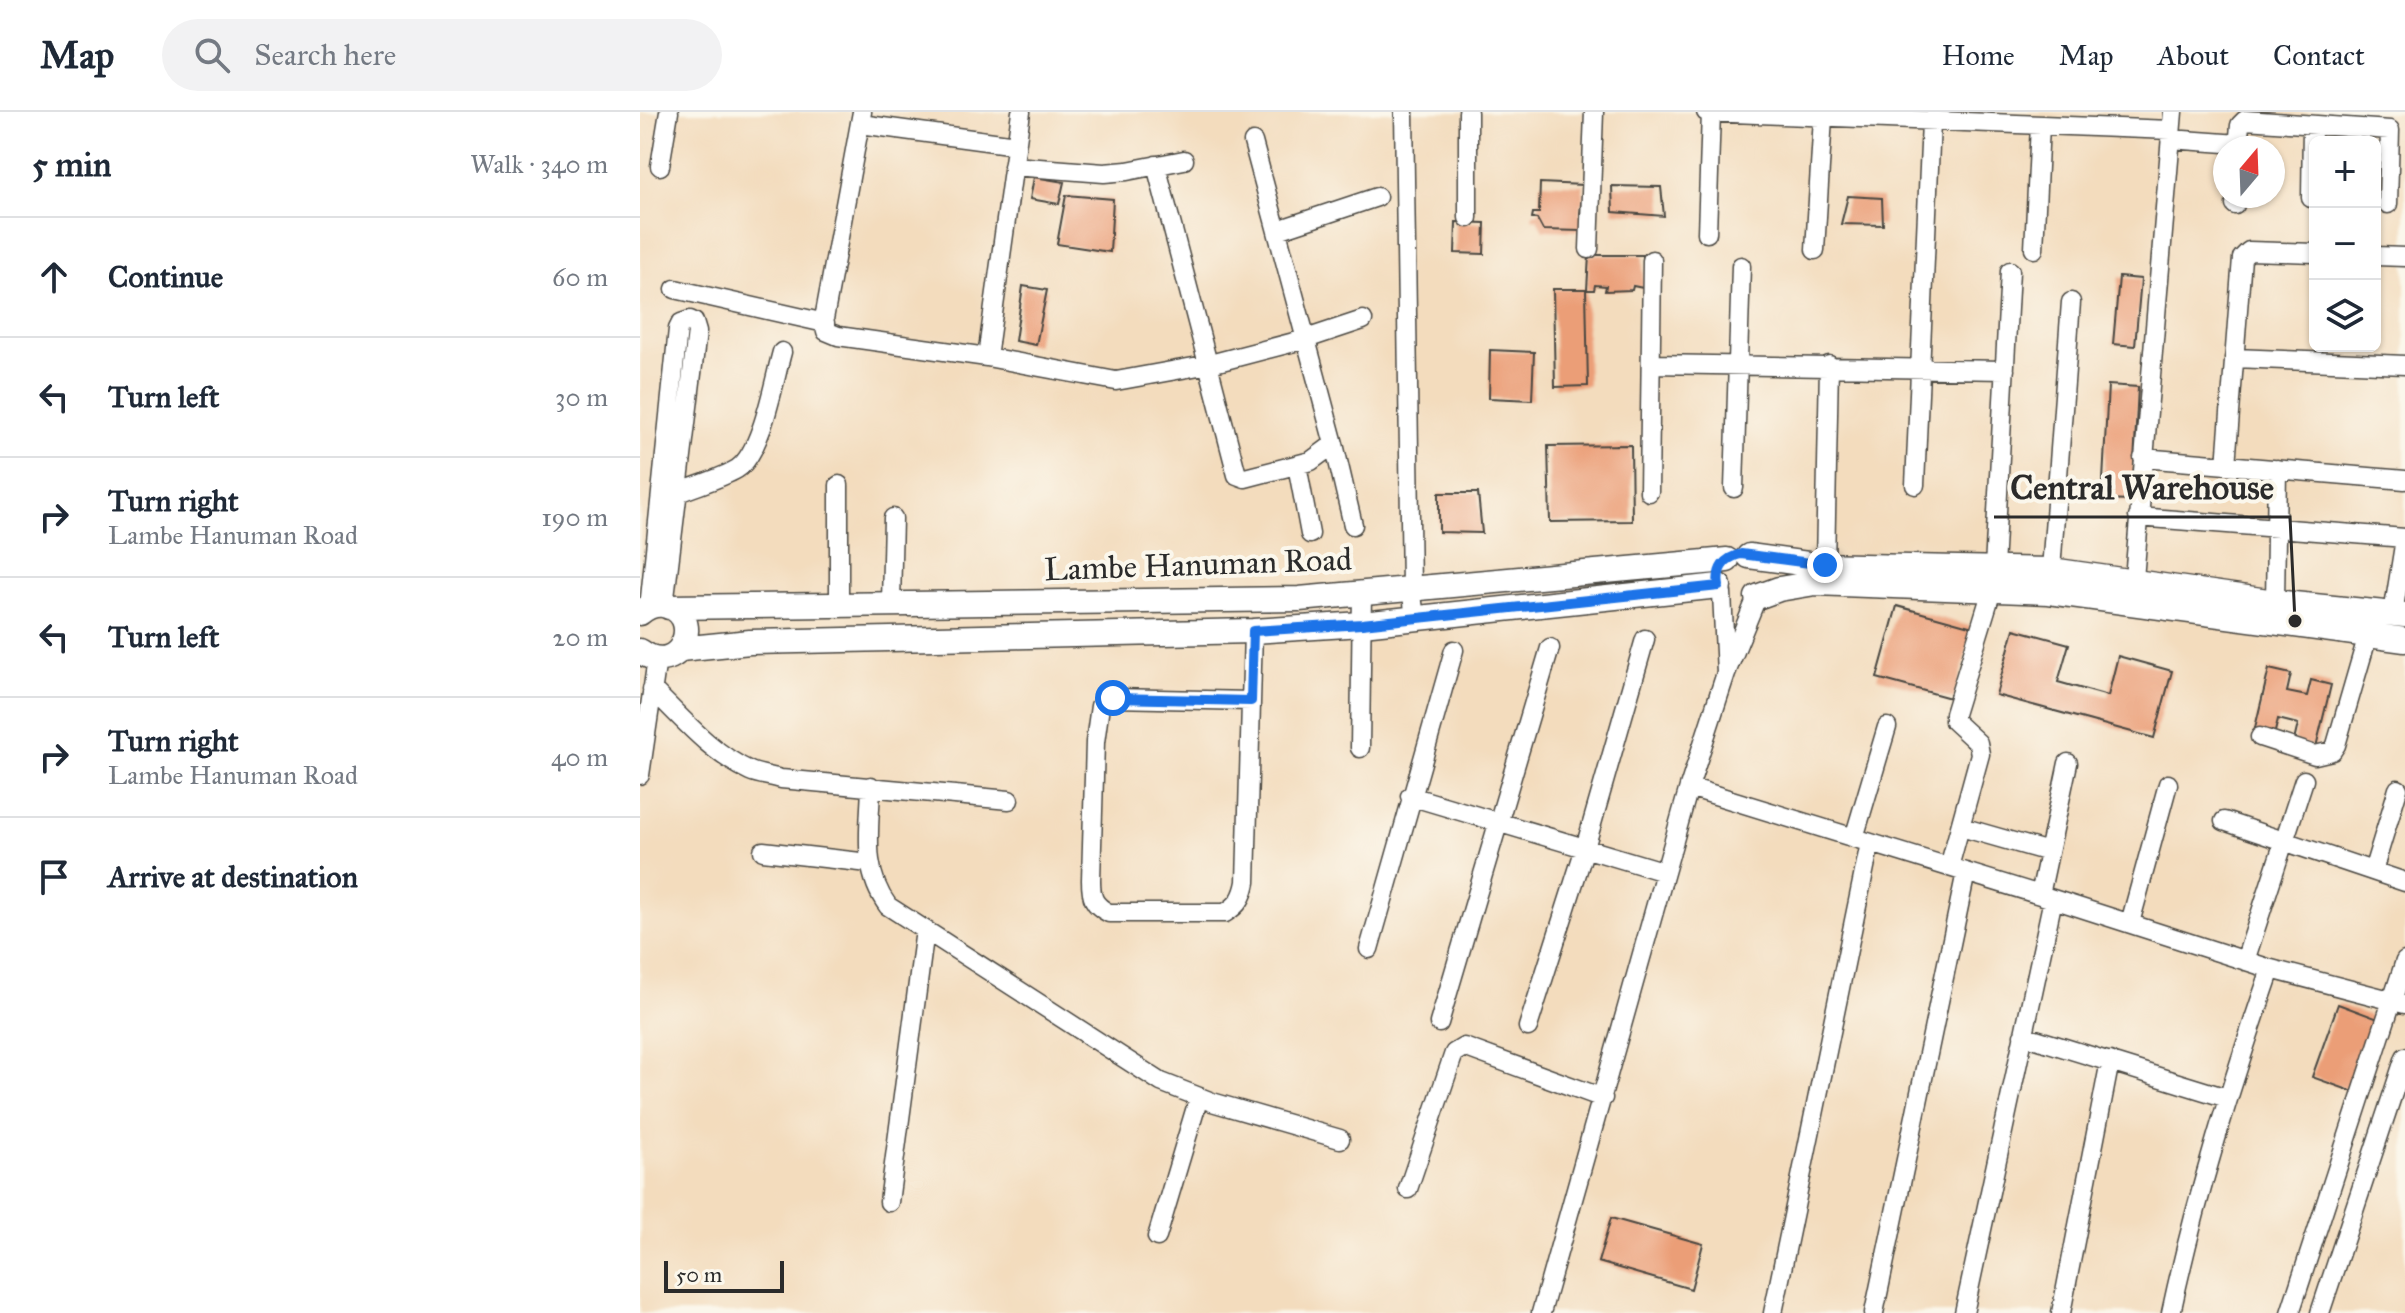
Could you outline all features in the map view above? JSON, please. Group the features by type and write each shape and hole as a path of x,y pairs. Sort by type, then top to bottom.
{"main road":[{"name":"Lambe Hanuman Road","path":"651,609 891,602 1299,599 1738,558 2050,581 2133,592 2399,614"},
{"path":"1757,597 1763,590 1765,574 1762,566 1738,558 1718,572 1720,590 1728,598 1742,603 1779,589 1815,583 1993,579"},
{"name":"Lambe Hanuman Road","path":"646,655 666,658 680,649 750,642 1253,631 1362,624 1720,590"},
{"path":"2133,592 2405,640"},
{"path":"651,609 682,617 686,625 685,642 680,649"}],"street":[{"path":"660,166 669,112"},
{"path":"987,357 1021,112"},
{"path":"1404,112 1411,587 1415,618"},
{"path":"1468,112 1468,218"},
{"path":"1589,249 1594,112"},
{"path":"1707,233 1708,112 1931,122 2172,127 2213,139"},
{"path":"1815,250 1823,117"},
{"path":"1016,145 861,118 826,331 838,336 987,357 1105,381 1210,364 1306,339 1363,320"},
{"path":"2240,136 2242,120 2391,131 2388,204"},
{"path":"1915,485 1931,122"},
{"path":"2034,249 2040,125"},
{"path":"2312,125 2312,136"},
{"path":"2133,592 2172,127"},
{"path":"1253,142 1353,525"},
{"path":"1013,166 1104,173 1184,160"},
{"path":"1156,165 1237,475 1245,478 1311,461 1334,444"},
{"path":"1278,230 1377,197"},
{"path":"2226,465 2245,254 2249,251 2309,253"},
{"path":"2381,256 2405,257"},
{"path":"1649,492 1652,260"},
{"path":"1734,488 1741,266"},
{"path":"1874,1313 1957,870 1961,827 1980,754 1978,743 1954,721 1954,714 1993,579 2010,271"},
{"path":"675,289 825,323"},
{"path":"2050,581 2071,302"},
{"path":"690,320 694,322 697,332 678,493 651,609 678,329 681,323 690,320"},
{"path":"678,493 738,469 749,458 757,442 782,352"},
{"path":"2234,358 2405,365"},
{"path":"1651,364 1738,363 2005,370"},
{"path":"1825,565 1829,365"},
{"path":"2143,458 2405,480"},
{"path":"1297,465 1310,534"},
{"path":"2275,602 2277,469"},
{"path":"839,485 839,603"},
{"path":"2138,517 2405,539 2399,614"},
{"path":"891,602 893,518"},
{"path":"1720,590 1726,673"},
{"path":"1360,748 1362,591"},
{"path":"1541,1313 1689,787 1726,673 1757,597"},
{"path":"1251,701 1113,698 1100,706 1095,742 1091,880 1091,895 1097,907 1109,913 1225,913 1238,905 1246,882 1253,631"},
{"path":"2260,737 2315,755 2332,751 2368,635"},
{"path":"1528,1027 1585,848 1645,639"},
{"path":"1439,1023 1550,648"},
{"path":"1369,949 1454,650"},
{"path":"640,775 652,689 646,655"},
{"path":"652,689 697,734 751,772 781,779 1009,800"},
{"path":"1773,1313 1862,840 1887,727"},
{"path":"1964,1313 2023,1035 2046,897 2049,852 2068,763"},
{"path":"2245,961 2304,780"},
{"path":"2130,923 2168,784"},
{"path":"871,786 869,863 877,892 888,906 1161,1082 1199,1097 1340,1139"},
{"path":"1689,787 2271,969 2399,1003"},
{"path":"2373,871 2398,789"},
{"path":"1410,796 1665,872"},
{"path":"2224,821 2405,882"},
{"path":"1961,827 2049,852"},
{"path":"763,851 869,863"},
{"path":"889,1202 925,930"},
{"path":"2290,1313 2399,1003 2405,961"},
{"path":"2171,1313 2185,1248 2227,1098 2271,969"},
{"path":"2023,1035 2227,1098"},
{"path":"1408,1189 1454,1053 1459,1048 1464,1047 1603,1098"},
{"path":"2320,1313 2405,1057"},
{"path":"2061,1313 2110,1061"},
{"path":"1157,1237 1199,1097"}],"building":[{"path":"1034,177 1064,182 1059,204 1030,199"},
{"path":"1540,183 1583,185 1582,231 1543,230 1537,219 1532,218 1533,213 1539,213"},
{"path":"1612,186 1661,187 1664,216 1613,212"},
{"path":"1066,195 1113,199 1110,252 1057,244"},
{"path":"1848,196 1882,198 1883,225 1841,224"},
{"path":"1456,222 1485,223 1484,254 1455,253"},
{"path":"1589,255 1643,255 1643,288 1633,286 1632,290 1605,291 1606,286 1595,285 1594,290 1587,290"},
{"path":"2119,277 2141,279 2135,346 2113,344"},
{"path":"1023,286 1047,290 1036,345 1015,341"},
{"path":"1553,289 1586,289 1588,386 1555,387"},
{"path":"1490,350 1534,352 1532,400 1489,398"},
{"path":"2108,385 2138,387 2132,501 2102,500"},
{"path":"1631,445 1632,521 1550,522 1548,446"},
{"path":"1439,493 1478,493 1482,533 1439,532"},
{"path":"1897,606 1973,627 1954,699 1877,678"},
{"path":"2014,629 2069,644 2058,682 2108,696 2118,656 2172,671 2154,738 1996,695"},
{"path":"2269,669 2291,674 2287,692 2307,696 2311,680 2331,685 2316,747 2294,741 2298,724 2278,719 2274,736 2254,732"},
{"path":"2338,1004 2381,1020 2354,1092 2312,1077"},
{"path":"1611,1218 1703,1244 1691,1289 1598,1262"}],"place":[{"name":"Central Warehouse","path":"2295,621"}],"route":[{"path":"1113,698 1251,701 1253,631 1362,624 1719,586 1717,579 1721,565 1741,554 1825,565"}]}
